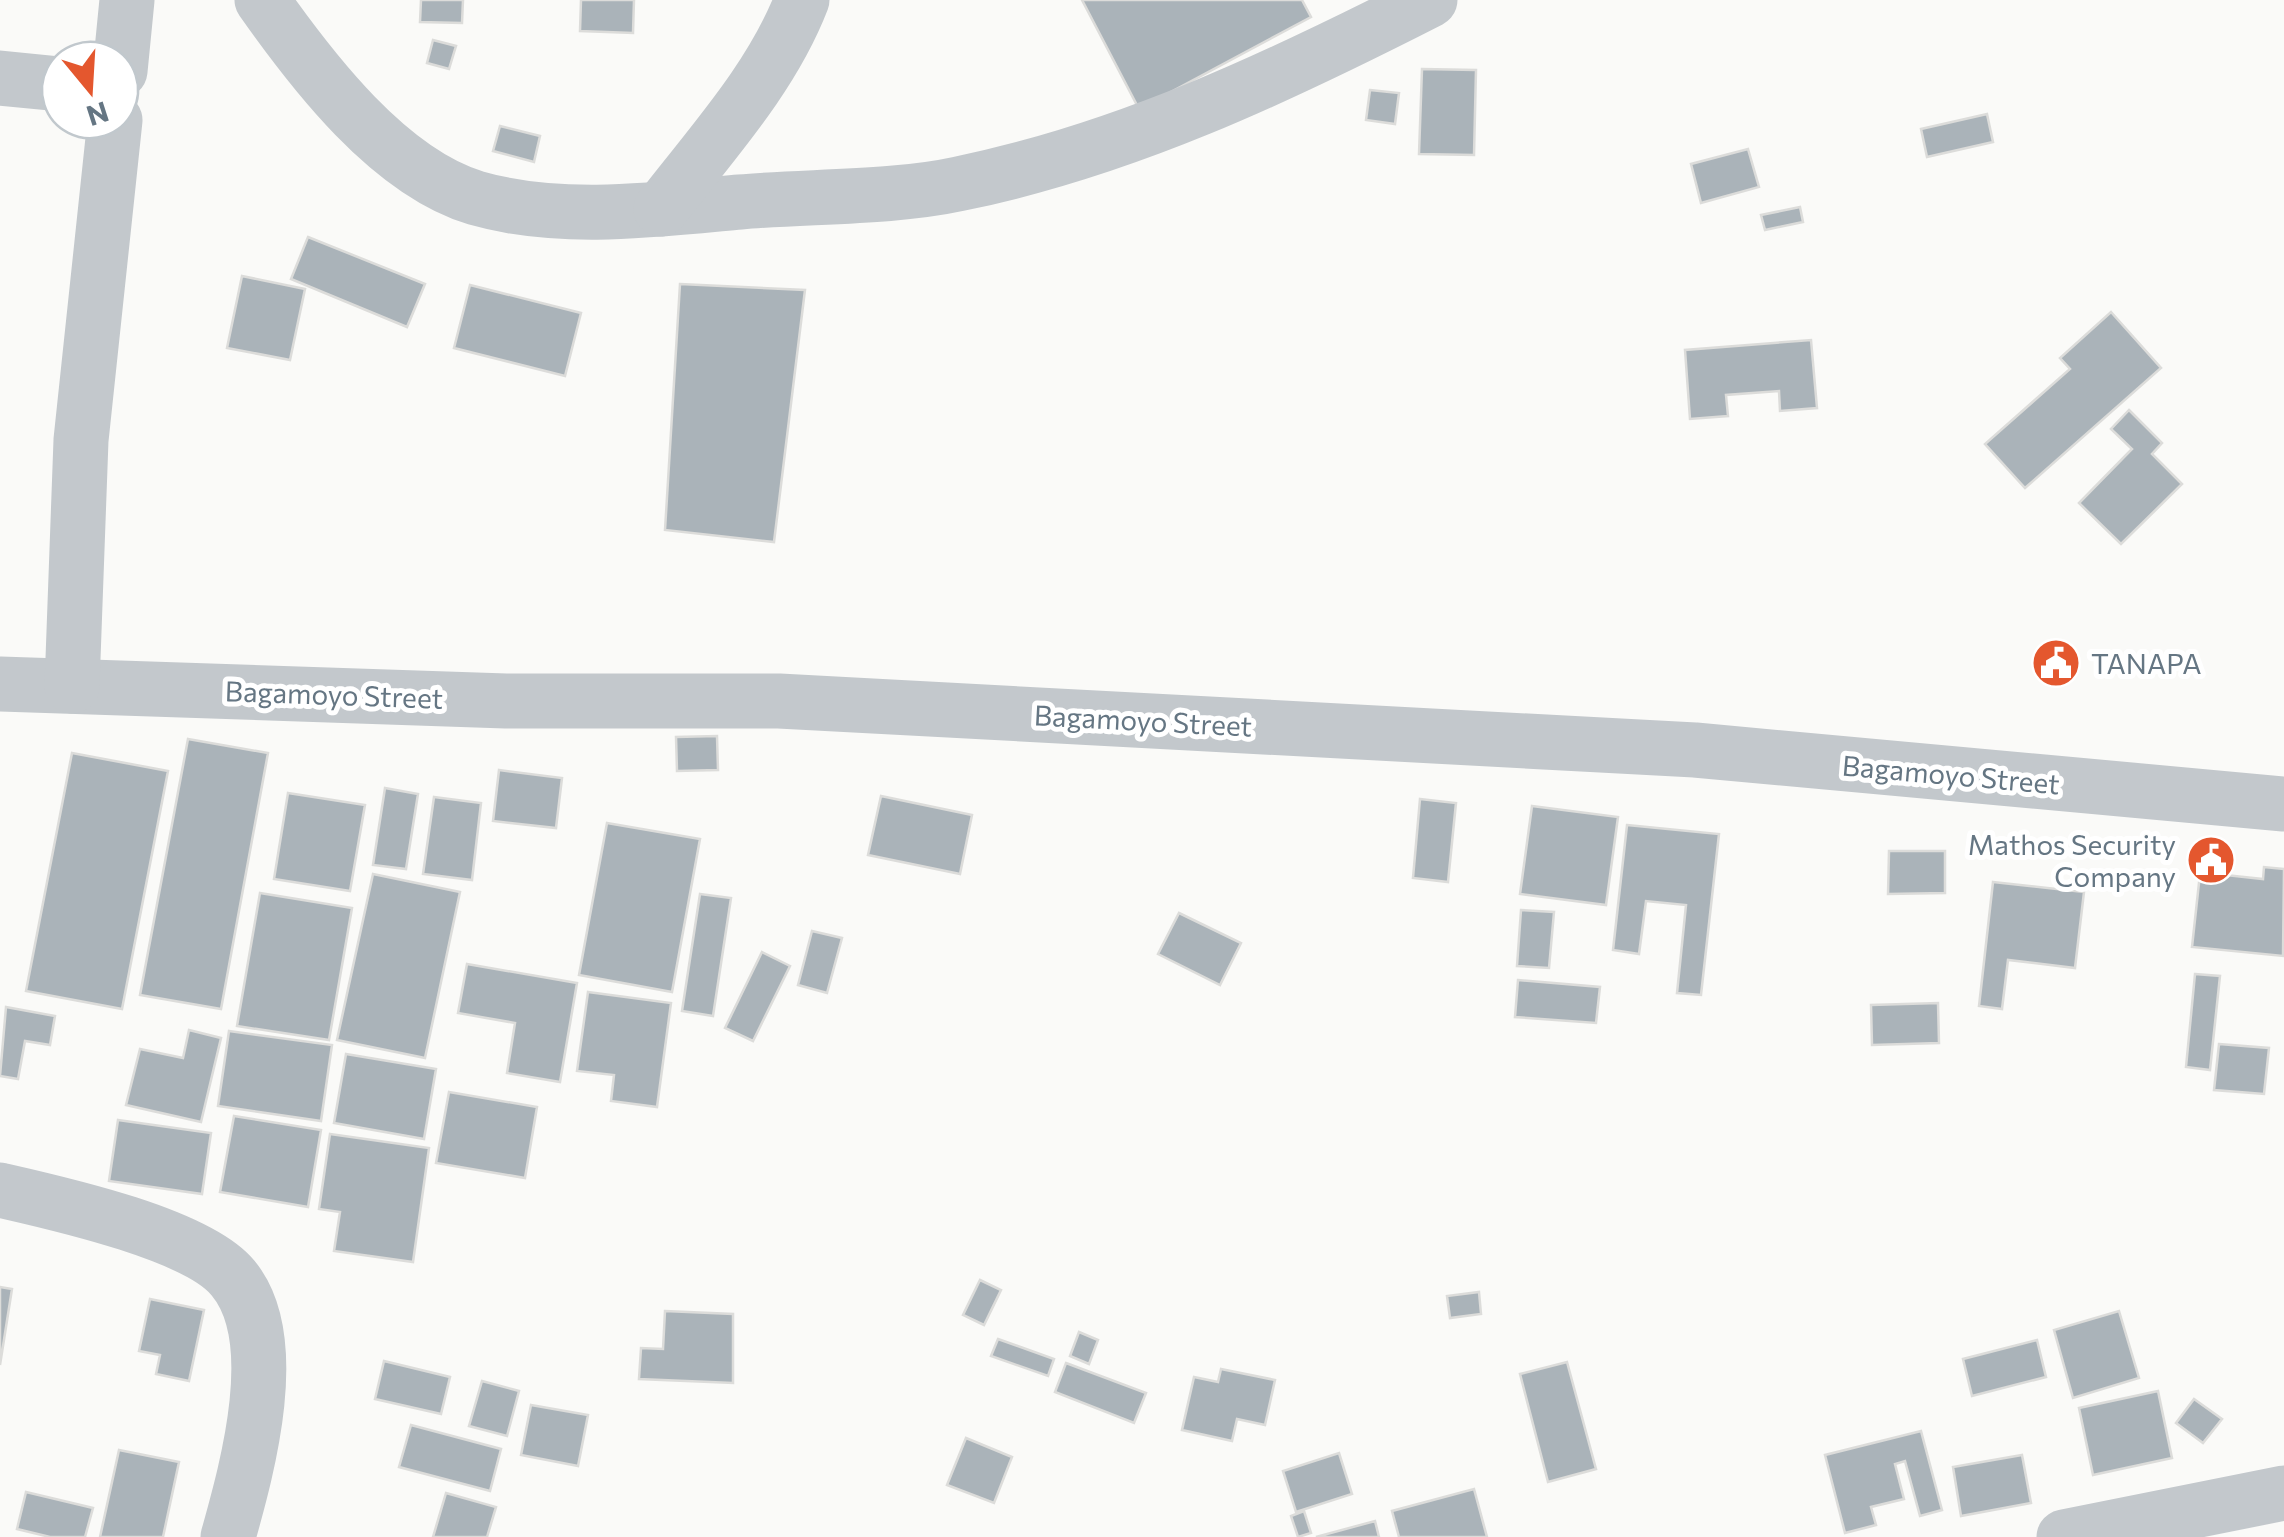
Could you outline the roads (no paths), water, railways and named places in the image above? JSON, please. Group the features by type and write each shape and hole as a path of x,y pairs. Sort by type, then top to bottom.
{"street":[{"path":"123,40 127,0"},
{"path":"262,0 351,112 404,160 474,198 562,210 661,209 954,185 1053,161 1151,129 1221,100 1430,0"},
{"path":"661,209 746,100 789,34 802,0"},
{"path":"0,78 40,82"},
{"path":"72,686 81,440 113,140"},
{"name":"Bagamoyo Street","path":"0,684 506,701 780,700 1695,750 2284,804"},
{"path":"0,1190 60,1204 197,1250 233,1278 248,1305 257,1344 251,1460 228,1537"},
{"path":"2064,1537 2284,1494"}],"place":[{"name":"TANAPA","path":"2056,663"},
{"name":"Mathos Security Company","path":"2211,860"}]}
